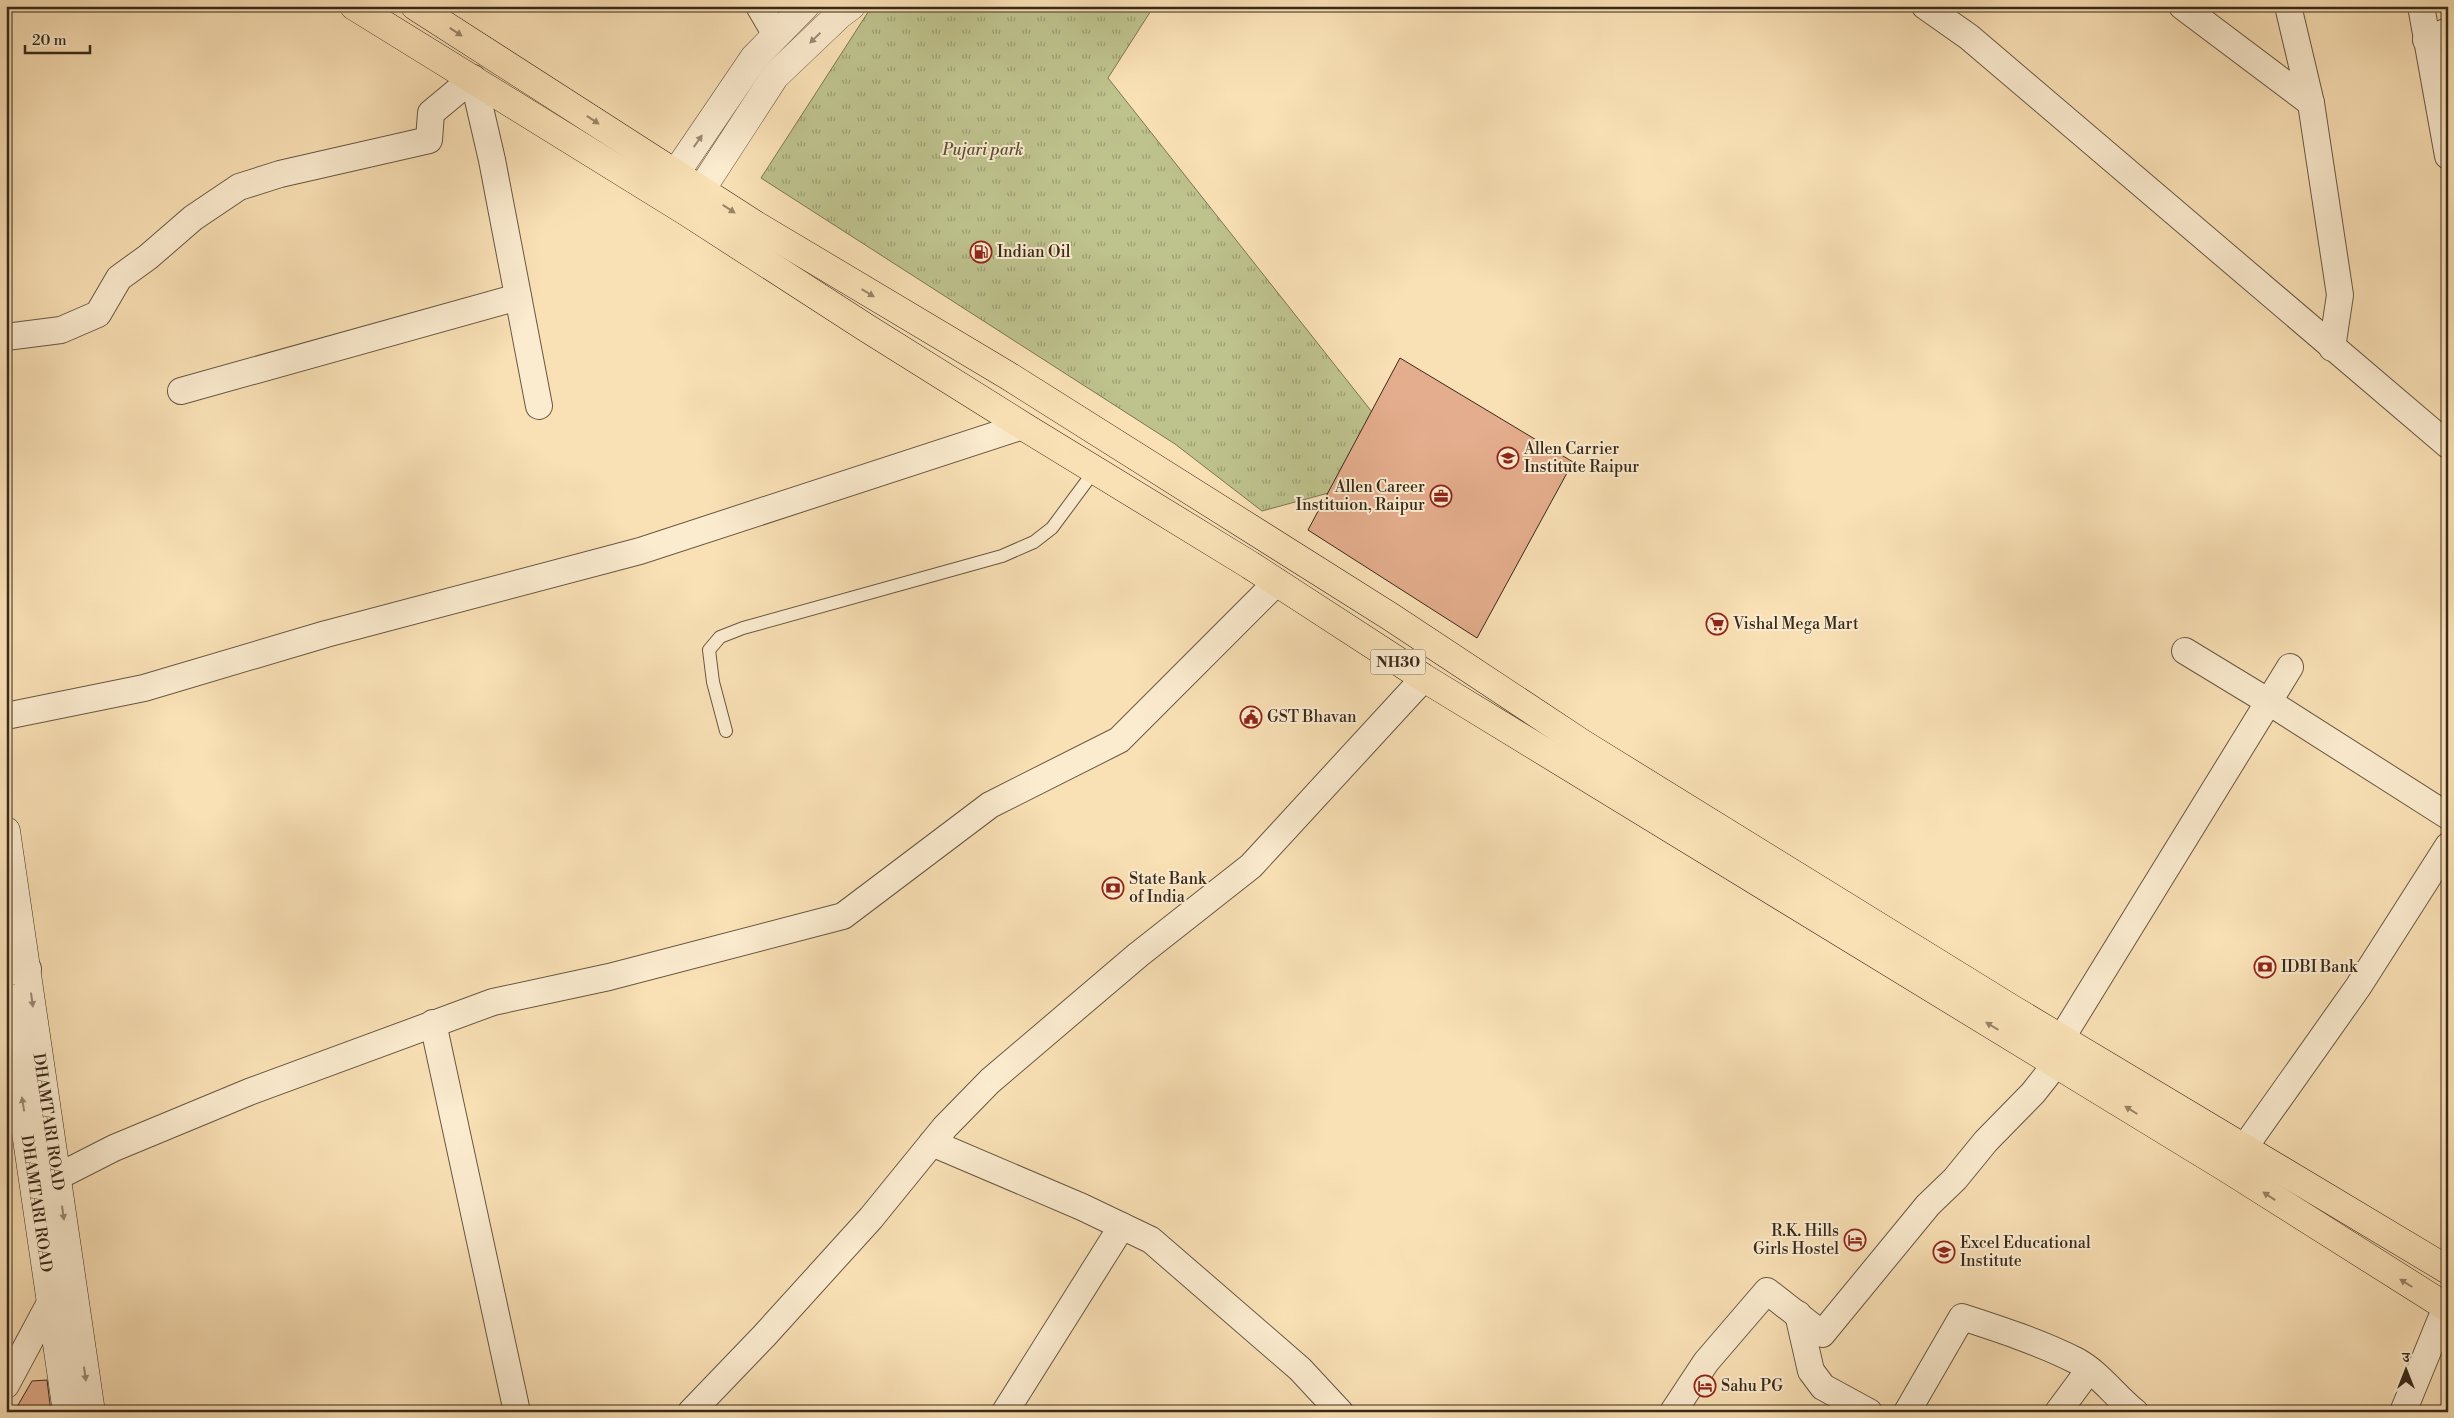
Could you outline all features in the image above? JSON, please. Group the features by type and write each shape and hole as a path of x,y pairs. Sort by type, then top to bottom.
{"main road":[{"name":"NH30","path":"354,6 473,78 668,184"},
{"name":"NH30","path":"415,6 668,184 1023,426 1277,582 1424,678 1905,974 2244,1148 2448,1270"},
{"path":"668,184 754,58 805,6"},
{"path":"694,201 775,76 839,15 851,6"},
{"name":"NH30","path":"694,201 754,224 1008,376 1391,617 2447,1306"},
{"name":"DHAMTARI ROAD","path":"6,831 17,970 58,1177 67,1412"},
{"name":"DHAMTARI ROAD","path":"6,996 63,1300 91,1412"}],"street":[{"path":"759,6 776,34"},
{"path":"1925,6 1969,37 2448,445"},
{"path":"2182,6 2311,103"},
{"path":"2288,6 2311,103 2340,295 2332,348"},
{"path":"2421,6 2437,36 2448,156"},
{"path":"6,337 60,330 98,314 119,278 148,257 193,218 238,187 280,174 429,140 431,113 473,78 492,160 539,406"},
{"path":"181,391 518,297"},
{"path":"6,716 144,688 326,634 640,551 1023,426"},
{"path":"58,1177 114,1148 249,1092 493,1002 609,977 843,916 990,805 1119,740 1277,582"},
{"path":"2185,651 2448,816"},
{"path":"1673,1412 1706,1362 1767,1291 1822,1334 1928,1205 1955,1179 1986,1141 2033,1093 2290,667"},
{"path":"691,1412 764,1336 870,1218 932,1143 990,1081 1153,943 1251,866 1424,678"},
{"path":"2244,1148 2358,987 2448,846"},
{"path":"433,1024 517,1412"},
{"path":"932,1143 1032,1185 1151,1240 1300,1369 1340,1412"},
{"path":"1004,1412 1122,1226"},
{"path":"6,1385 63,1300"},
{"path":"2403,1412 2447,1306"},
{"path":"1798,1314 1811,1371 1823,1387 1869,1412"},
{"path":"1907,1412 1962,1318 2020,1337 2078,1362 2135,1412"},
{"path":"2058,1412 2089,1370"}],"lane":[{"path":"726,731 709,664 709,650 720,637 743,628 1002,556 1034,542 1052,528 1095,470"}],"green space":[{"name":"Pujari park","path":"872,6 1154,6 1108,78 1417,469 1262,511 1175,444 761,178"}],"building":[{"name":"Allen Career Instituion, Raipur","path":"1400,358 1573,462 1477,638 1308,530"},
{"path":"47,1380 51,1412 14,1412 32,1381"}],"place":[{"name":"Indian Oil","path":"981,252"},
{"name":"Allen Carrier Institute Raipur","path":"1508,458"},
{"name":"Allen Career Instituion, Raipur","path":"1441,496"},
{"name":"Vishal Mega Mart","path":"1717,624"},
{"name":"GST Bhavan","path":"1251,717"},
{"name":"State Bank of India","path":"1113,888"},
{"name":"IDBI Bank","path":"2265,967"},
{"name":"R.K. Hills Girls Hostel","path":"1855,1240"},
{"name":"Excel Educational Institute","path":"1944,1252"},
{"name":"Sahu PG","path":"1705,1386"}]}
